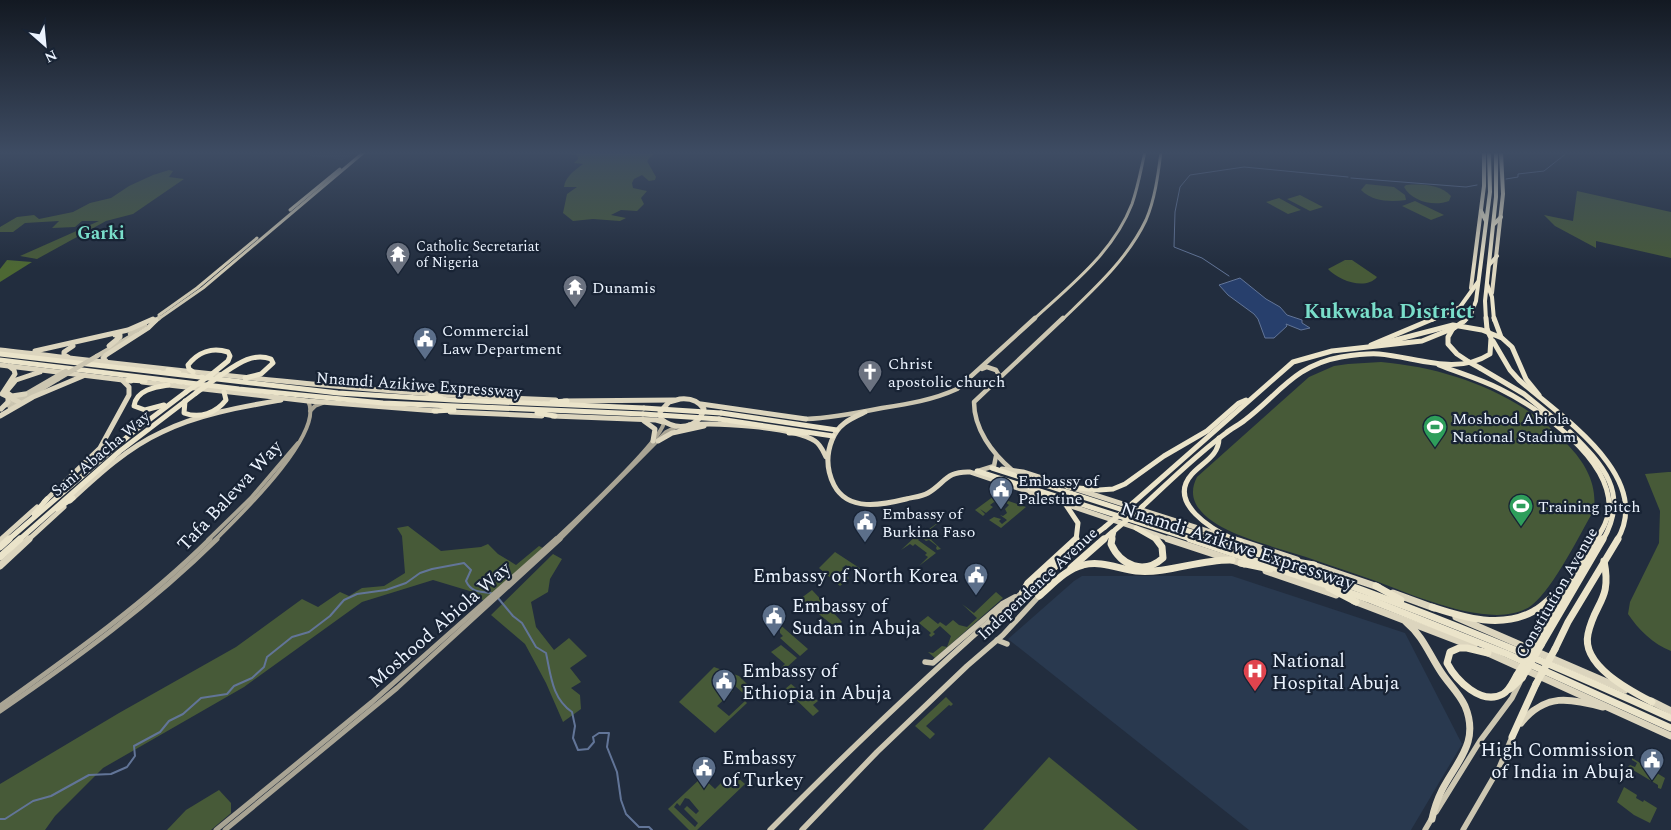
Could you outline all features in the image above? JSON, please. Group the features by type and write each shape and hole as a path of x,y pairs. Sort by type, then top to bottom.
{"highway":[{"path":"1364,348 1405,333 1456,310 1465,303 1471,288 1483,191"},
{"path":"1471,288 1478,282 1489,191"},
{"name":"Constitution Avenue","path":"1496,191 1485,312 1490,337 1510,370 1532,392 1598,448 1614,470 1625,494 1627,505 1625,524 1568,622 1536,684 1512,737"},
{"path":"1503,191 1492,293 1494,326 1515,352 1526,379 1552,409"},
{"path":"1481,212 1486,222"},
{"path":"1493,224 1501,216"},
{"path":"1489,265 1497,256"},
{"name":"Independence Avenue","path":"1021,593 1105,527 1293,362 1332,350 1422,341 1453,329 1464,321 1474,307 1478,282"},
{"path":"1487,284 1492,293"},
{"path":"19,351 49,349 136,328 154,320"},
{"path":"112,363 104,360 106,355 148,328 154,320"},
{"path":"1364,348 1453,325 1477,328 1502,338"},
{"name":"Constitution Avenue","path":"1453,329 1448,337 1448,344 1456,354 1524,394 1557,420 1590,452 1606,475 1614,495 1614,514 1605,536 1569,589 1520,678"},
{"path":"114,334 129,334"},
{"path":"69,358 64,355 64,352 72,346 113,335 120,335 109,346"},
{"name":"Independence Avenue","path":"1039,596 1219,438 1245,420 1297,372 1333,359 1368,354 1457,365 1478,362 1490,354 1490,337"},
{"name":"Nnamdi Azikiwe Expressway","path":"0,350 168,370 194,375 431,395 567,401 674,400"},
{"name":"Sani Abacha Way","path":"0,547 133,432 228,362 230,356 228,352 218,350 198,355 188,365 194,375"},
{"name":"Nnamdi Azikiwe Expressway","path":"0,354 337,393 644,411 719,419 833,436"},
{"name":"Sani Abacha Way","path":"0,557 97,468 185,400 221,375 250,359 261,356 272,359 273,363 269,370 256,376 245,378"},
{"name":"Nnamdi Azikiwe Expressway","path":"0,360 332,398 480,409 721,413 837,430"},
{"path":"1424,360 1461,370 1493,383 1518,395 1557,420"},
{"path":"1436,363 1484,381 1538,410 1580,447"},
{"path":"3,365 13,369 15,374 2,394 17,401"},
{"name":"Nnamdi Azikiwe Expressway","path":"3,365 308,401 434,411 641,420 664,423"},
{"path":"25,394 16,397 10,396 6,392 7,389 25,376 38,372 52,371"},
{"path":"0,412 74,379 94,376"},
{"path":"124,380 173,381"},
{"path":"0,540 47,499 103,444 130,395 129,387 124,380"},
{"path":"1484,381 1493,383"},
{"path":"168,385 145,391 133,403 134,406 141,410 150,410 172,402"},
{"path":"185,400 184,413 191,416 204,414 222,406 226,400 224,392"},
{"path":"431,395 451,401"},
{"path":"0,412 8,402 8,398"},
{"path":"1068,487 1099,490 1113,489 1125,484 1164,456 1208,430 1239,404 1251,398"},
{"path":"0,566 116,460 149,438 167,429 244,407 288,399"},
{"path":"806,419 700,404 691,399 674,400 665,405 660,412 660,419 664,423 676,427 690,425 713,426 821,434"},
{"path":"531,405 567,401"},
{"path":"690,425 703,416 704,409 700,404"},
{"path":"434,411 480,409"},
{"path":"517,410 555,416"},
{"path":"827,460 829,444 840,426 865,412"},
{"path":"641,420 650,424 655,429 655,441 672,434 713,426"},
{"path":"789,433 810,438 816,442 823,450 837,490 847,499 862,504 882,504 924,495 931,492 952,474 977,471"},
{"path":"1572,434 1602,478 1608,494"},
{"path":"1219,438 1220,445 1217,451 1188,478 1184,487 1185,497 1193,512 1207,526 1240,542"},
{"name":"Nnamdi Azikiwe Expressway","path":"992,468 1022,472 1376,586 1517,642 1671,711"},
{"name":"Nnamdi Azikiwe Expressway","path":"992,468 1276,560 1417,609 1569,671 1671,718"},
{"path":"1012,470 1022,472"},
{"name":"Nnamdi Azikiwe Expressway","path":"977,471 1000,484 1384,611 1488,653 1671,736"},
{"name":"Nnamdi Azikiwe Expressway","path":"977,471 1300,575 1412,616 1506,654 1671,728"},
{"path":"1575,581 1606,523 1610,505 1606,475"},
{"path":"39,522 73,498"},
{"path":"19,530 47,499"},
{"path":"1021,593 1028,583 1076,540 1078,523 1066,505"},
{"path":"1114,530 1111,541 1112,547 1123,560 1143,567 1159,563 1164,555 1160,544 1155,538 1136,528"},
{"path":"1039,596 1070,571 1082,565 1099,564 1144,571 1166,569 1208,559 1232,560"},
{"path":"1276,560 1314,565"},
{"path":"1604,561 1608,580 1606,597 1587,635 1586,641 1591,654 1612,678 1652,702"},
{"path":"1241,563 1300,575"},
{"path":"1308,578 1356,602"},
{"path":"1376,586 1417,609"},
{"path":"1432,608 1477,619 1513,620 1535,611 1554,593 1569,589"},
{"path":"1384,611 1405,622 1424,639 1436,664 1465,707 1470,721 1472,734 1470,744 1439,793 1433,808 1432,819"},
{"path":"1488,653 1460,648 1450,652 1447,662 1455,677 1472,691 1485,695 1498,696 1507,691 1520,678"},
{"path":"1512,737 1528,713 1540,704 1548,701 1584,703 1625,714"}],"main road":[{"path":"95,355 154,320 197,288 314,191"},
{"path":"0,412 154,320 208,283 318,191"},
{"path":"806,419 865,412 938,397 957,389 1073,285 1106,250 1124,222 1136,191"},
{"path":"1012,470 996,456 976,420 974,402 1103,280 1132,243 1145,221 1155,191"},
{"path":"979,370 994,368 999,372 1000,377"},
{"path":"17,401 25,394 58,377"},
{"path":"300,441 310,411 308,401"},
{"path":"310,411 315,406 324,402"},
{"name":"Moshood Abiola Way","path":"216,830 358,714 503,591 614,487 655,441 663,429 664,423"},
{"name":"Moshood Abiola Way","path":"655,441 676,427"},
{"name":"Tafa Balewa Way","path":"0,706 78,650 176,572 251,498 300,441"},
{"name":"Tafa Balewa Way","path":"0,711 105,635 200,555 255,499 284,466 300,441"},
{"path":"977,471 992,468 996,464 996,456"},
{"path":"924,662 933,663 1002,604 1021,593"},
{"name":"Independence Avenue","path":"770,830 855,744 1021,593"},
{"name":"Independence Avenue","path":"802,830 866,763 967,666 1003,635 1039,596"},
{"name":"Moshood Abiola Way","path":"225,830 347,730 488,604"},
{"path":"997,640 1008,644 1003,635"},
{"path":"952,647 968,640"},
{"name":"Constitution Avenue","path":"1426,828 1480,741 1512,698 1520,678"},
{"path":"1463,830 1499,768 1512,737"},
{"path":"1419,830 1426,828"}],"shaded area":[{"name":"National Hospital Abuja","path":"1082,576 1232,576 1405,633 1462,744 1411,830 1249,830 1008,639"}],"green space":[{"path":"122,191 167,191 133,214 106,221 37,259 20,256 99,221 82,221 75,227 52,228 59,221 25,223 13,232 0,232 0,227 17,217 34,215 39,219 73,212 90,203 111,198"},
{"path":"572,191 647,191 641,198 644,204 637,211 621,210 611,215 626,218 620,221 593,219 573,221 563,213 567,194"},
{"path":"1362,191 1399,191 1405,195 1406,200 1388,201 1366,194"},
{"path":"1407,191 1444,191 1451,196 1449,201 1443,203 1430,203 1412,196"},
{"path":"1577,191 1671,212 1671,258 1596,241 1596,248 1555,226 1544,215 1573,221"},
{"path":"1300,195 1323,207 1310,211 1287,199"},
{"path":"1279,198 1301,210 1288,214 1266,202"},
{"path":"1415,201 1444,215 1431,220 1402,206"},
{"path":"7,260 32,262 0,282 0,269"},
{"path":"1345,260 1352,260 1377,277 1372,281 1359,284 1338,277 1328,269"},
{"path":"1381,362 1433,370 1458,377 1506,398 1529,411 1549,427 1568,445 1585,467 1594,492 1594,510 1549,587 1532,605 1516,613 1497,615 1453,608 1238,535 1221,527 1207,517 1197,506 1193,492 1197,477 1309,377 1334,366"},
{"path":"1671,472 1671,651 1646,636 1628,614 1630,602 1659,543 1660,511 1645,474"},
{"path":"994,496 1026,507 1001,528 989,520 994,517 1001,519 999,521 1002,524 1007,520 1000,515 1003,516 1007,513 1005,509 1009,505 1005,502 998,504 994,502 990,505 993,507 986,513 980,509 985,514 983,516 975,510"},
{"path":"943,519 926,535 941,549 937,550 937,546 929,540 926,541 921,537 918,540 936,553 919,566 928,557 925,555 927,553 915,544 913,546 910,544 901,550 917,535 919,536"},
{"path":"408,526 441,551 481,547 488,544 498,554 516,565 539,546 543,548 484,601 473,592 433,580 362,602 244,687 103,768 55,816 45,830 0,830 0,784 119,713 236,647 302,599 318,607 340,592 349,596 362,588 384,586 405,573 402,536 397,528"},
{"path":"835,552 864,571 861,573 853,566 850,568 846,565 842,568 846,571 843,574 849,578 840,586 819,568"},
{"path":"553,554 562,559 550,579 548,592 531,602 536,627 554,650 569,638 587,656 570,668 581,682 571,688 580,695 581,709 563,722 546,683 525,644 491,615"},
{"path":"812,590 842,622 835,627 800,599"},
{"path":"996,592 1003,598 935,658 928,652 933,653 942,646 947,647 951,636 940,626 933,632 935,634 931,637 929,635 931,633 919,623 928,616 938,624 940,622 946,626 953,620 959,625 967,627 977,618 962,604 974,613"},
{"path":"770,616 808,649 800,656 780,638 783,636 780,633 780,629 776,628 774,630 767,624"},
{"path":"781,645 797,658 776,677 773,675 785,664 771,652"},
{"path":"714,667 739,676 757,694 751,700 727,679 723,682 733,691 717,706 729,716 745,701 747,703 715,733 679,702"},
{"path":"791,684 796,688 794,690 798,694 804,689 818,701 813,705 819,711 813,716 785,689"},
{"path":"946,697 953,704 949,705 926,726 935,734 930,739 915,726"},
{"path":"1049,757 1138,830 983,830"},
{"path":"1632,758 1665,778 1661,789 1658,788 1658,785 1628,767 1630,765 1635,767 1637,763"},
{"path":"702,777 715,789 723,781 728,786 737,777 745,784 697,830 689,830 668,809","holes":["685,798 689,799 699,811 696,814 687,806 684,809 698,823 695,827 674,807 677,803 680,806"]},
{"path":"1624,787 1637,795 1636,798 1643,802 1644,800 1657,808 1650,823 1634,815 1617,802"},
{"path":"219,790 231,803 231,813 211,830 167,830 186,810"}],"water":[{"path":"1240,278 1266,299 1280,307 1287,315 1302,320 1302,323 1310,328 1301,330 1286,324 1287,326 1274,338 1265,338 1258,319 1254,314 1228,295 1219,285"}],"waterway":[{"path":"1179,191 1175,212 1174,247 1202,258 1229,276"},
{"path":"0,819 5,819 33,801 51,796 89,775 111,774 127,767 135,756 134,746 160,732 169,721 183,714 201,698 227,694 234,686 252,678 264,667 267,657 292,637 309,632 330,616 344,600 357,594 386,590 406,583 420,573 464,563 471,570 466,581 468,585 480,592 491,593"},
{"path":"498,598 513,616 522,623 536,647 546,653 556,693 572,712 575,726 573,738 578,750 588,749 594,742 593,737 599,733 609,733 607,747 617,772 621,800 626,814 639,827 649,827 652,830"}],"place":[{"name":"Catholic Secretariat of Nigeria","path":"398,275"},
{"name":"Dunamis","path":"575,308"},
{"name":"Commercial Law Department","path":"425,360"},
{"name":"Christ apostolic church","path":"870,393"},
{"name":"Moshood Abiola National Stadium","path":"1435,448"},
{"name":"Embassy of Palestine","path":"1001,510"},
{"name":"Training pitch","path":"1521,527"},
{"name":"Embassy of Burkina Faso","path":"865,543"},
{"name":"Embassy of North Korea","path":"976,596"},
{"name":"Embassy of Sudan in Abuja","path":"774,637"},
{"name":"National Hospital Abuja","path":"1255,692"},
{"name":"Embassy of Ethiopia in Abuja","path":"724,702"},
{"name":"High Commission of India in Abuja","path":"1652,781"},
{"name":"Embassy of Turkey","path":"704,789"}],"district":[{"name":"Garki","path":"101,233"},
{"name":"Kukwaba District","path":"1389,311"}]}
